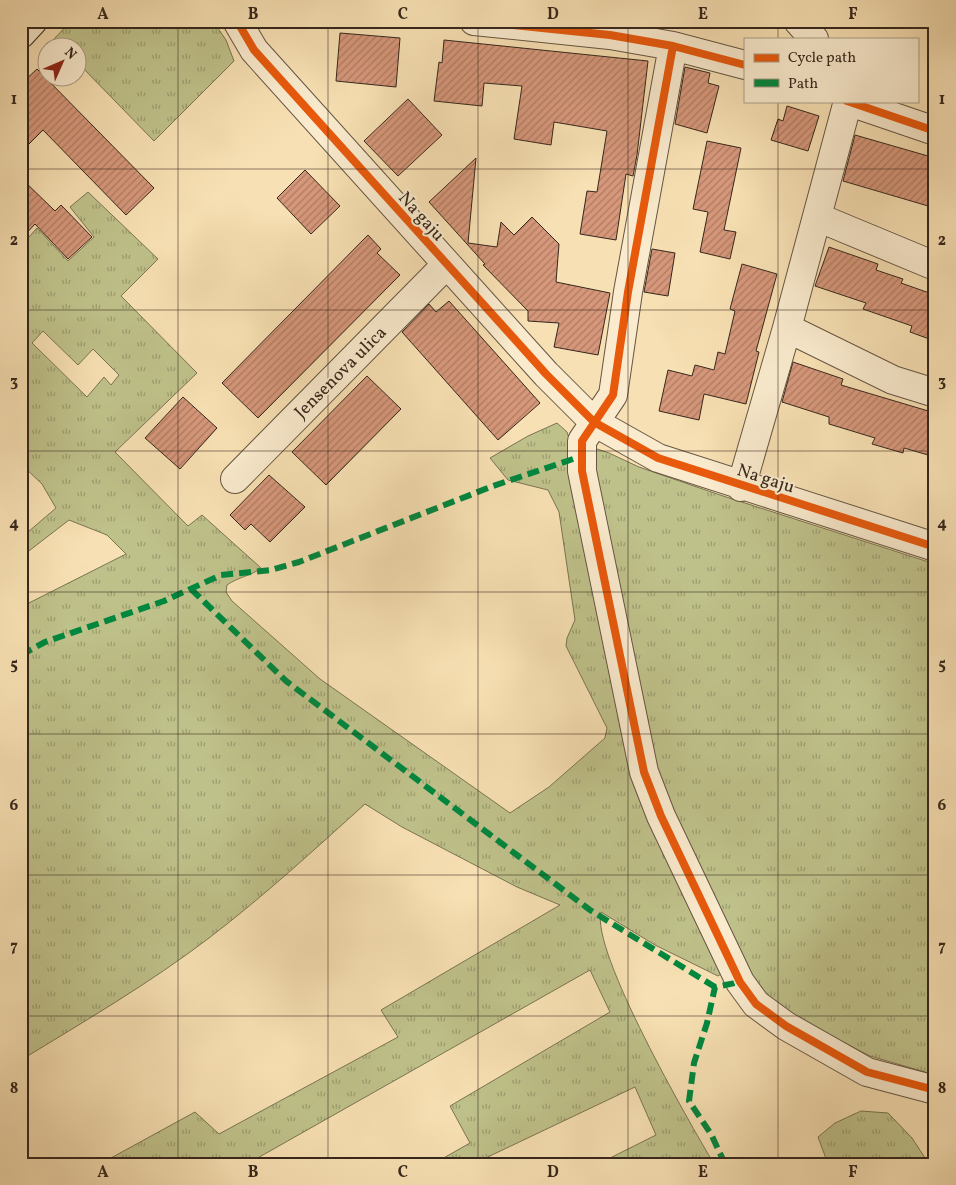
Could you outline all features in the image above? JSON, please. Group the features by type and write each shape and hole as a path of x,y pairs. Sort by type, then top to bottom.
{"street":[{"path":"21,34 33,21"},
{"name":"Na gaju","path":"237,21 254,50 446,265 546,374 594,422 658,458 741,487 935,547"},
{"path":"474,21 610,35 673,46 744,65"},
{"path":"798,21 813,38"},
{"path":"673,46 628,292 613,395 582,441 582,471 644,772 661,816 740,982 756,1004 786,1026 867,1072 935,1090"},
{"path":"848,102 935,132"},
{"name":"Na gaju","path":"741,487 787,328 848,102"},
{"path":"817,218 935,266"},
{"name":"Jensenova ulica","path":"234,479 446,265"},
{"path":"787,328 893,380 935,392"}],"green space":[{"path":"71,21 213,21 226,40 234,61 154,141 88,73 88,38 55,38"},
{"path":"88,192 158,259 121,296 197,373 115,452 188,526 202,515 261,568 227,585 226,592 232,601 320,679 510,813 549,787 605,738 607,728 566,646 567,638 575,620 559,512 548,490 508,480 490,458 528,436 557,423 567,432 573,450 628,717 723,973 718,976 655,945 601,912 602,933 611,962 644,1037 684,1113 714,1164 598,1164 656,1135 635,1087 473,1164 433,1164 470,1143 450,1106 610,1012 590,970 247,1164 100,1164 195,1112 219,1134 398,1037 381,1010 560,905 517,887 402,827 365,804 308,856 187,955 21,1060 21,607 126,554 107,535 69,520 21,557 21,538 56,508 42,484 21,464 21,246 37,228 68,261 94,237 70,207","holes":["43,331 78,365 93,349 119,375 111,385 104,377 87,397 32,343"]},
{"path":"594,448 639,467 720,495 935,564 935,888 929,899 935,903 935,1075 870,1056 791,1015 762,997 652,775 590,482"},
{"path":"861,1111 888,1113 912,1138 929,1164 828,1164 818,1137 835,1123"}],"building":[{"path":"340,33 400,38 396,87 336,81"},
{"path":"444,40 648,61 637,155 633,176 626,174 616,240 580,234 587,191 597,192 607,131 554,122 551,145 514,139 522,86 484,83 482,106 434,101 439,62 442,63"},
{"path":"685,67 710,73 708,83 719,86 707,133 675,124"},
{"path":"37,69 38,88 56,88 154,188 126,215 43,130 21,152 21,84"},
{"path":"408,99 442,135 398,176 364,141"},
{"path":"787,106 819,116 808,151 771,140 778,119 783,121"},
{"path":"855,135 935,158 935,208 843,181"},
{"path":"707,141 741,148 724,230 736,232 730,259 700,252 708,212 693,209"},
{"path":"476,158 468,243 497,247 501,222 514,235 532,217 559,244 556,282 610,293 598,355 554,347 559,323 528,321 528,311 483,265 485,264 429,202"},
{"path":"305,170 340,206 311,234 277,198"},
{"path":"21,178 55,211 61,205 92,237 68,259 35,224 21,239"},
{"path":"368,235 381,249 377,253 400,275 258,418 222,383"},
{"path":"829,247 878,264 876,270 903,279 901,283 935,295 935,341 910,332 912,326 863,309 866,303 815,286"},
{"path":"652,249 675,253 668,296 644,292"},
{"path":"742,264 777,274 756,351 759,352 746,404 704,394 699,420 659,411 668,370 692,376 695,365 714,370 718,352 725,354 735,311 730,309"},
{"path":"449,301 540,403 498,440 402,332 429,304 436,312"},
{"path":"793,362 843,379 841,385 935,413 935,457 904,448 903,453 872,444 875,438 829,424 829,417 782,402"},
{"path":"367,376 401,409 326,485 292,452"},
{"path":"183,397 217,428 180,469 145,438"},
{"path":"269,475 305,507 270,542 251,524 245,530 230,515"}],"marked path":[{"path":"21,655 45,642 164,601 221,575 271,570 299,562 493,486 582,456"},
{"path":"191,589 286,681 590,910 715,987"},
{"path":"725,1164 711,1134 689,1101 694,1063 707,1023 715,987 740,982"}],"cycle path":[{"path":"237,21 254,50 546,374 594,422 658,458 935,547"},
{"path":"474,21 610,35 673,46 744,65"},
{"path":"673,46 628,292 613,395 582,441 582,471 644,772 661,816 740,982 756,1004 786,1026 867,1072 935,1090"},
{"path":"850,102 935,131"}]}
